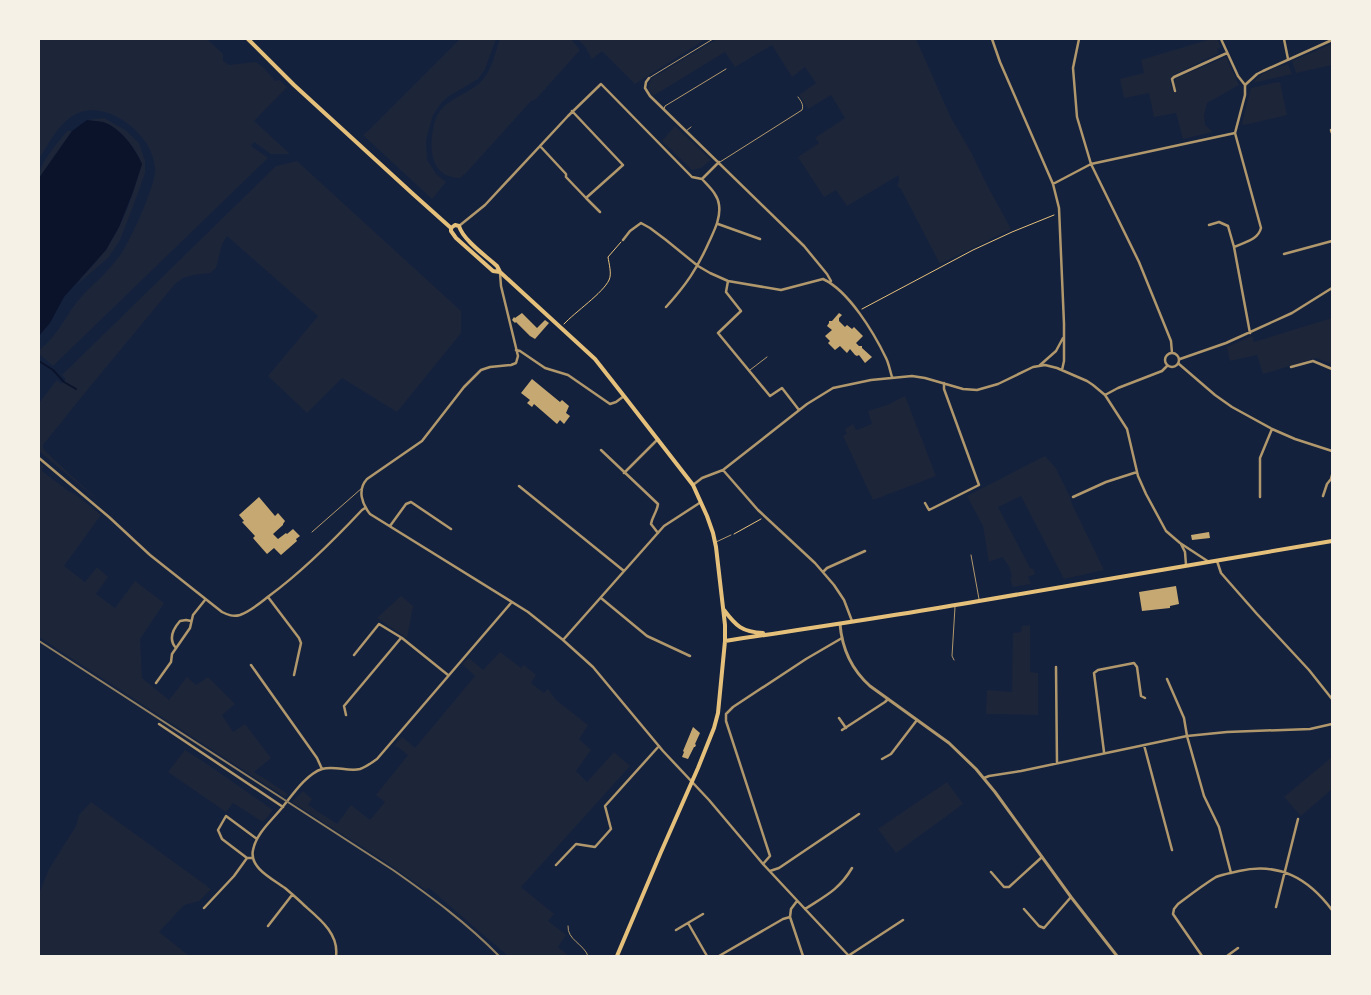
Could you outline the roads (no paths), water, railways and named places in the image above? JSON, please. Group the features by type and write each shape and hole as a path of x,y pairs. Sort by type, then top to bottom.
{"main road":[{"path":"248,39 294,85 452,228 451,231 456,238 493,271 500,272"},
{"path":"452,228 455,225 460,228 468,239 497,266 500,272 595,360 693,485 713,533 724,610 725,641 718,714 709,743 660,852 617,956"},
{"path":"453,233 458,233 460,228"},
{"path":"725,641 955,606 1332,541"},
{"path":"724,610 741,628 770,634"}],"street":[{"path":"992,39 1000,62 1053,184 1060,215 1064,362 1062,370"},
{"path":"1079,39 1073,68 1077,117 1091,164 1148,284 1171,342 1172,353"},
{"path":"1221,39 1238,76 1245,85 1245,95 1235,133 1261,228 1255,238 1234,247"},
{"path":"1284,39 1288,60"},
{"path":"1245,85 1257,74 1332,40"},
{"path":"1175,91 1172,83 1174,77 1227,53"},
{"path":"648,78 645,88 650,96 804,246 827,274 831,282"},
{"path":"460,228 485,205 572,111 601,84 692,178 702,179 715,193 720,204 718,224 698,266 684,287 666,307"},
{"path":"572,111 623,165 586,198"},
{"path":"1053,184 1091,164 1235,133"},
{"path":"540,146 600,212"},
{"path":"702,179 718,162"},
{"path":"1209,225 1219,222 1228,226 1234,247 1250,333"},
{"path":"623,240 630,231 641,223 698,266 728,281 780,290 823,278 831,282 842,292 865,322 887,360 892,377"},
{"path":"718,224 760,239"},
{"path":"1284,254 1332,240"},
{"path":"500,272 518,356 516,363 490,366 482,370 464,387 422,441 367,479 362,487 361,498 365,508 370,514 528,612 563,640 592,667 770,872 848,956 902,920"},
{"path":"728,281 726,292 741,311 718,333 770,396 782,388 799,410"},
{"path":"1180,359 1250,333 1292,313 1332,288"},
{"path":"1039,366 1056,351 1063,337"},
{"path":"516,350 545,368 568,375 610,404 624,396"},
{"path":"1172,353 1180,359"},
{"path":"1167,366 1165,358 1168,354 1172,353"},
{"path":"1167,366 1174,368 1179,364 1180,359"},
{"path":"1292,368 1312,361 1332,369"},
{"path":"1179,364 1232,407 1272,429 1332,451"},
{"path":"693,485 702,478 723,470 807,404 833,388 871,380 912,376 963,389 977,390 998,384 1033,367 1045,365 1062,370 1093,385 1105,395 1127,429 1137,472 1146,494 1166,531 1180,543 1209,562"},
{"path":"1105,395 1162,371 1167,366"},
{"path":"925,503 929,510 979,485 944,389 944,383"},
{"path":"1260,497 1260,458 1272,429"},
{"path":"624,473 658,439"},
{"path":"601,450 658,504 651,524 658,533"},
{"path":"39,458 109,517 150,555 205,600 231,616 238,616 249,611 286,583 365,508"},
{"path":"723,470 765,516 823,572 844,600 852,622"},
{"path":"1073,497 1106,482 1137,472"},
{"path":"1324,496 1332,475"},
{"path":"519,486 624,571"},
{"path":"390,526 406,504 411,502 451,529"},
{"path":"563,640 664,526 701,502"},
{"path":"1180,543 1185,552 1186,565"},
{"path":"823,572 827,568 865,551"},
{"path":"1216,560 1221,573 1309,670 1332,699"},
{"path":"268,597 301,643 294,674"},
{"path":"601,598 647,636 690,656"},
{"path":"156,683 171,662 172,654 190,628 194,615 205,600"},
{"path":"337,956 333,937 323,923 259,869 252,858 252,851 257,839 298,788 314,774 322,769 358,769 372,762 512,602"},
{"path":"176,648 172,643 173,629 180,621 191,621"},
{"path":"354,655 379,624 402,638 448,676"},
{"path":"840,624 845,650 855,670 870,686 949,743 976,769 1117,956"},
{"path":"346,715 344,706 402,638"},
{"path":"763,864 770,856 726,721 726,714 733,707 806,658 842,638"},
{"path":"1104,752 1094,673 1098,670 1134,663 1138,667 1141,696 1145,698"},
{"path":"251,665 317,758 322,769"},
{"path":"1056,667 1057,763"},
{"path":"1167,679 1184,718 1187,736 1204,796 1220,827 1231,873"},
{"path":"842,730 888,699"},
{"path":"839,718 846,728"},
{"path":"882,758 891,754 918,720"},
{"path":"159,724 282,807"},
{"path":"984,778 1187,736 1227,732 1310,729 1332,724"},
{"path":"1144,745 1172,850"},
{"path":"556,865 576,844 595,847 611,829 605,806 659,746"},
{"path":"770,872 779,868 859,814"},
{"path":"252,858 247,858 222,839 218,830 226,816 257,839"},
{"path":"1276,907 1298,819"},
{"path":"991,872 1004,887 1009,887 1042,857"},
{"path":"204,908 234,876 247,858"},
{"path":"805,909 838,887 852,868"},
{"path":"1202,956 1173,914 1174,909 1178,904 1224,874 1252,868 1284,872 1304,881 1317,891 1332,910"},
{"path":"268,926 292,895"},
{"path":"1024,909 1039,926 1044,928 1071,897"},
{"path":"797,901 791,909 790,918 803,956"},
{"path":"676,930 703,914"},
{"path":"719,956 783,919 790,918"},
{"path":"688,923 707,956"},
{"path":"1227,956 1238,948"}],"lane":[{"path":"648,78 712,39"},
{"path":"664,109 665,106 726,69"},
{"path":"718,162 802,110 802,103 798,97"},
{"path":"686,131 691,127"},
{"path":"749,371 767,357"},
{"path":"312,532 362,487"},
{"path":"715,542 731,535"},
{"path":"971,555 980,601"},
{"path":"954,660 952,656 955,606"},
{"path":"568,926 568,933 586,951 588,956"}],"waterway":[{"path":"39,361 53,370 64,382 76,389"}],"railway":[{"path":"39,641 393,870 461,921 499,956"}]}
